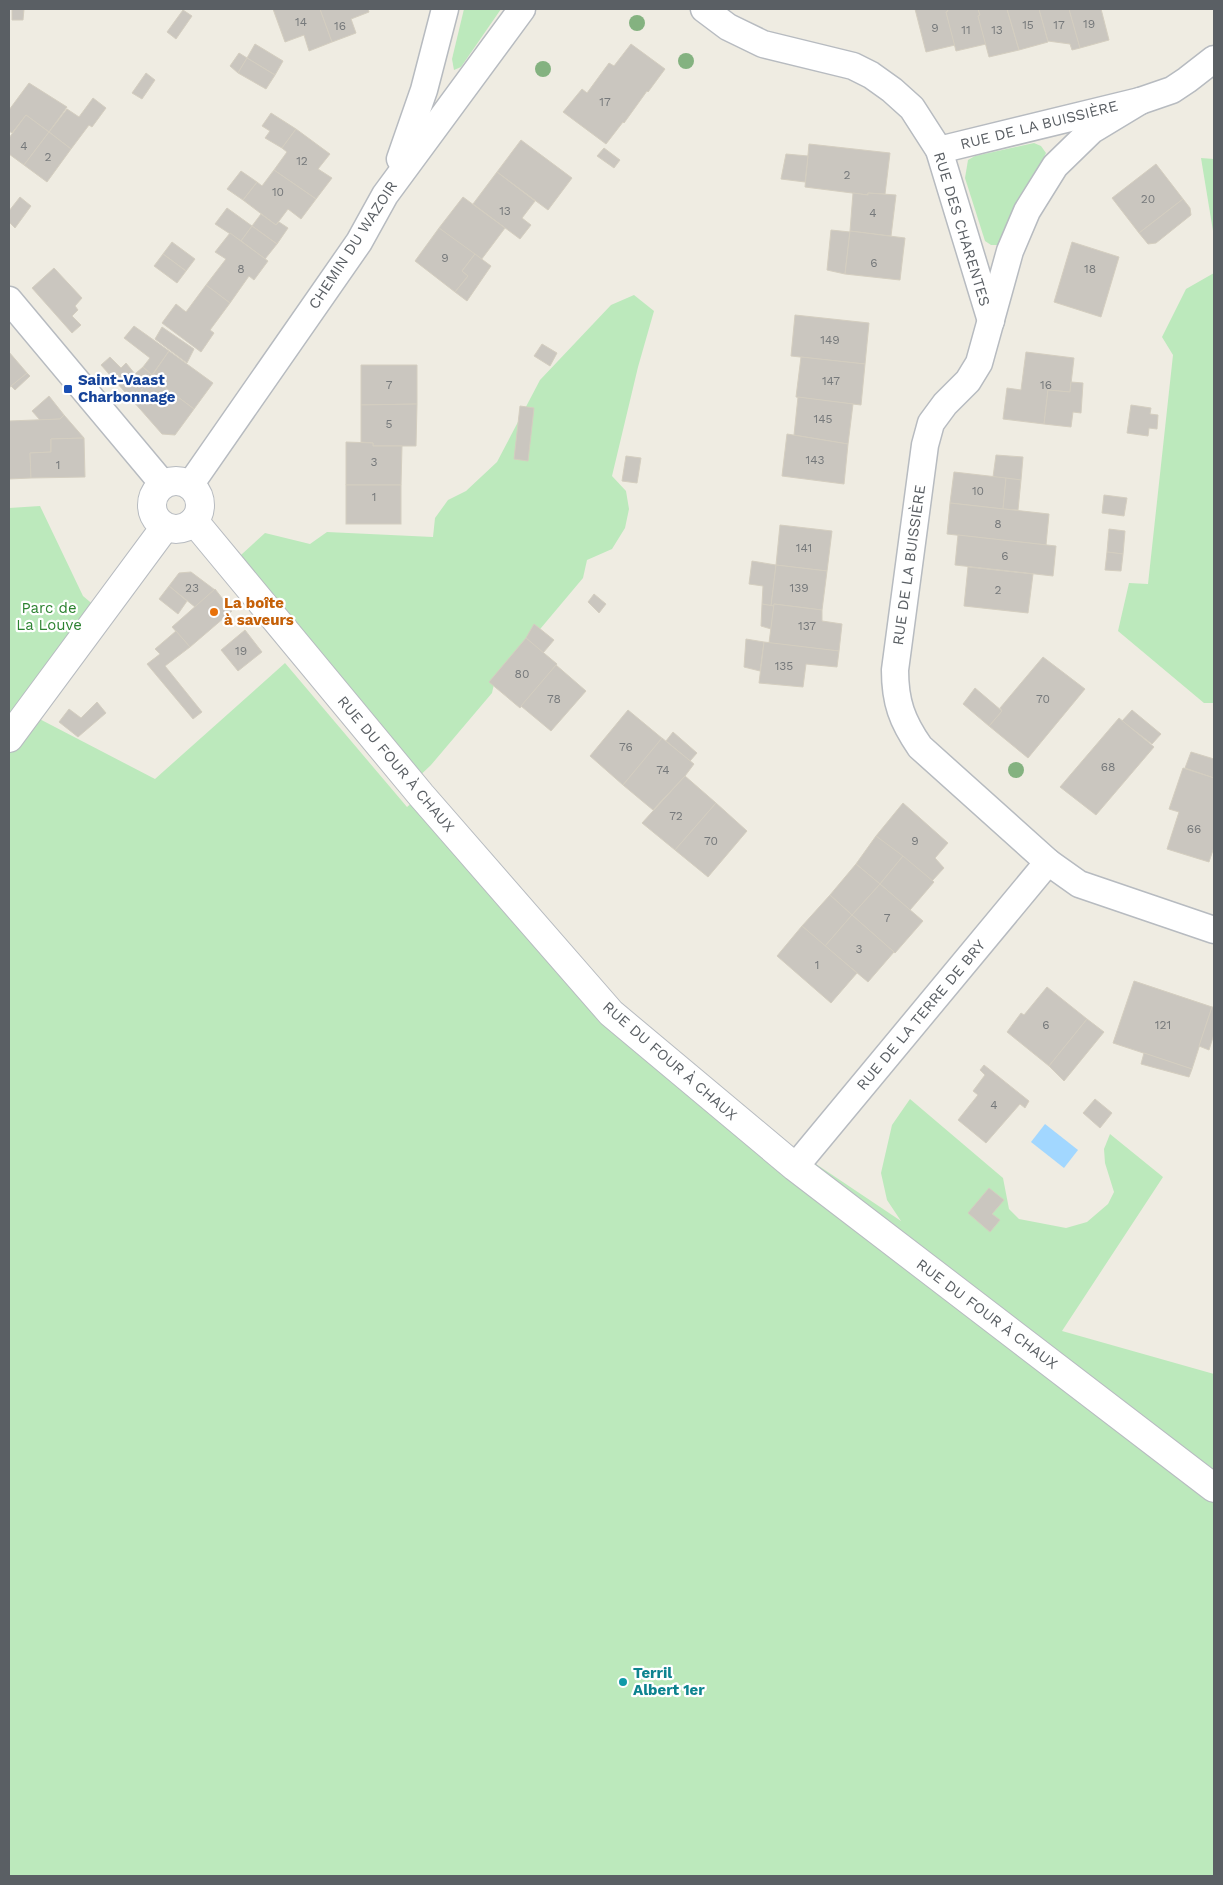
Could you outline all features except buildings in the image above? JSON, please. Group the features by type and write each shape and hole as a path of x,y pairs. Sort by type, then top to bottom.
{"street":[{"path":"385,195 408,139 424,90 444,9"},
{"name":"CHEMIN DU WAZOIR","path":"177,484 358,242 385,195 522,9"},
{"name":"RUE DES CHARENTES","path":"704,9 728,27 763,44 853,66 871,75 912,108 939,150 991,321"},
{"name":"RUE DE LA BUISSIÈRE","path":"939,150 1140,100 1172,90 1214,60"},
{"name":"RUE DE LA BUISSIÈRE","path":"1140,100 1092,130 1056,166 1027,211 1010,252 979,363 968,381 945,404 931,423 925,445 895,670 895,692 908,729 920,747 1048,862 1079,884 1214,930"},
{"path":"9,300 177,484 196,491 200,506 198,514 194,521 181,529 165,527 154,517 152,510 154,495 157,489 177,484"},
{"name":"RUE DU FOUR À CHAUX","path":"194,521 420,795 611,1014 795,1167 1214,1488"},
{"path":"9,738 165,527"},
{"name":"RUE DE LA TERRE DE BRY","path":"795,1167 1048,862"}],"green space":[{"path":"464,9 501,9 461,67 454,70 452,59"},
{"path":"1034,143 1041,146 1046,153 1002,239 998,245 991,245 985,241 965,178 968,160 975,156"},
{"path":"1201,158 1214,159 1214,237"},
{"path":"1214,273 1214,703 1204,703 1118,631 1129,583 1148,584 1173,355 1162,337 1186,289"},
{"path":"634,295 654,311 638,367 612,476 626,491 629,509 625,528 612,549 587,560 583,578 494,684 492,693 431,765 411,784 230,565 265,533 310,544 327,532 433,537 435,518 448,500 466,491 497,462 540,380 611,305"},
{"name":"Parc de La Louve","path":"40,506 83,596 102,612 28,713 155,779 285,663 407,807 421,795 611,1013 804,1156 901,1221 887,1200 881,1173 892,1125 910,1099 1003,1178 1009,1209 1019,1219 1066,1228 1087,1222 1108,1204 1114,1192 1105,1163 1104,1149 1110,1134 1163,1177 1062,1331 1214,1374 1214,1876 9,1876 9,508"}],"water":[{"path":"1045,1124 1078,1150 1064,1168 1031,1142"}],"place":[{"name":"Saint-Vaast Charbonnage","path":"68,389"},
{"name":"La boîte à saveurs","path":"214,612"},
{"name":"Terril Albert 1er","path":"623,1682"}]}
